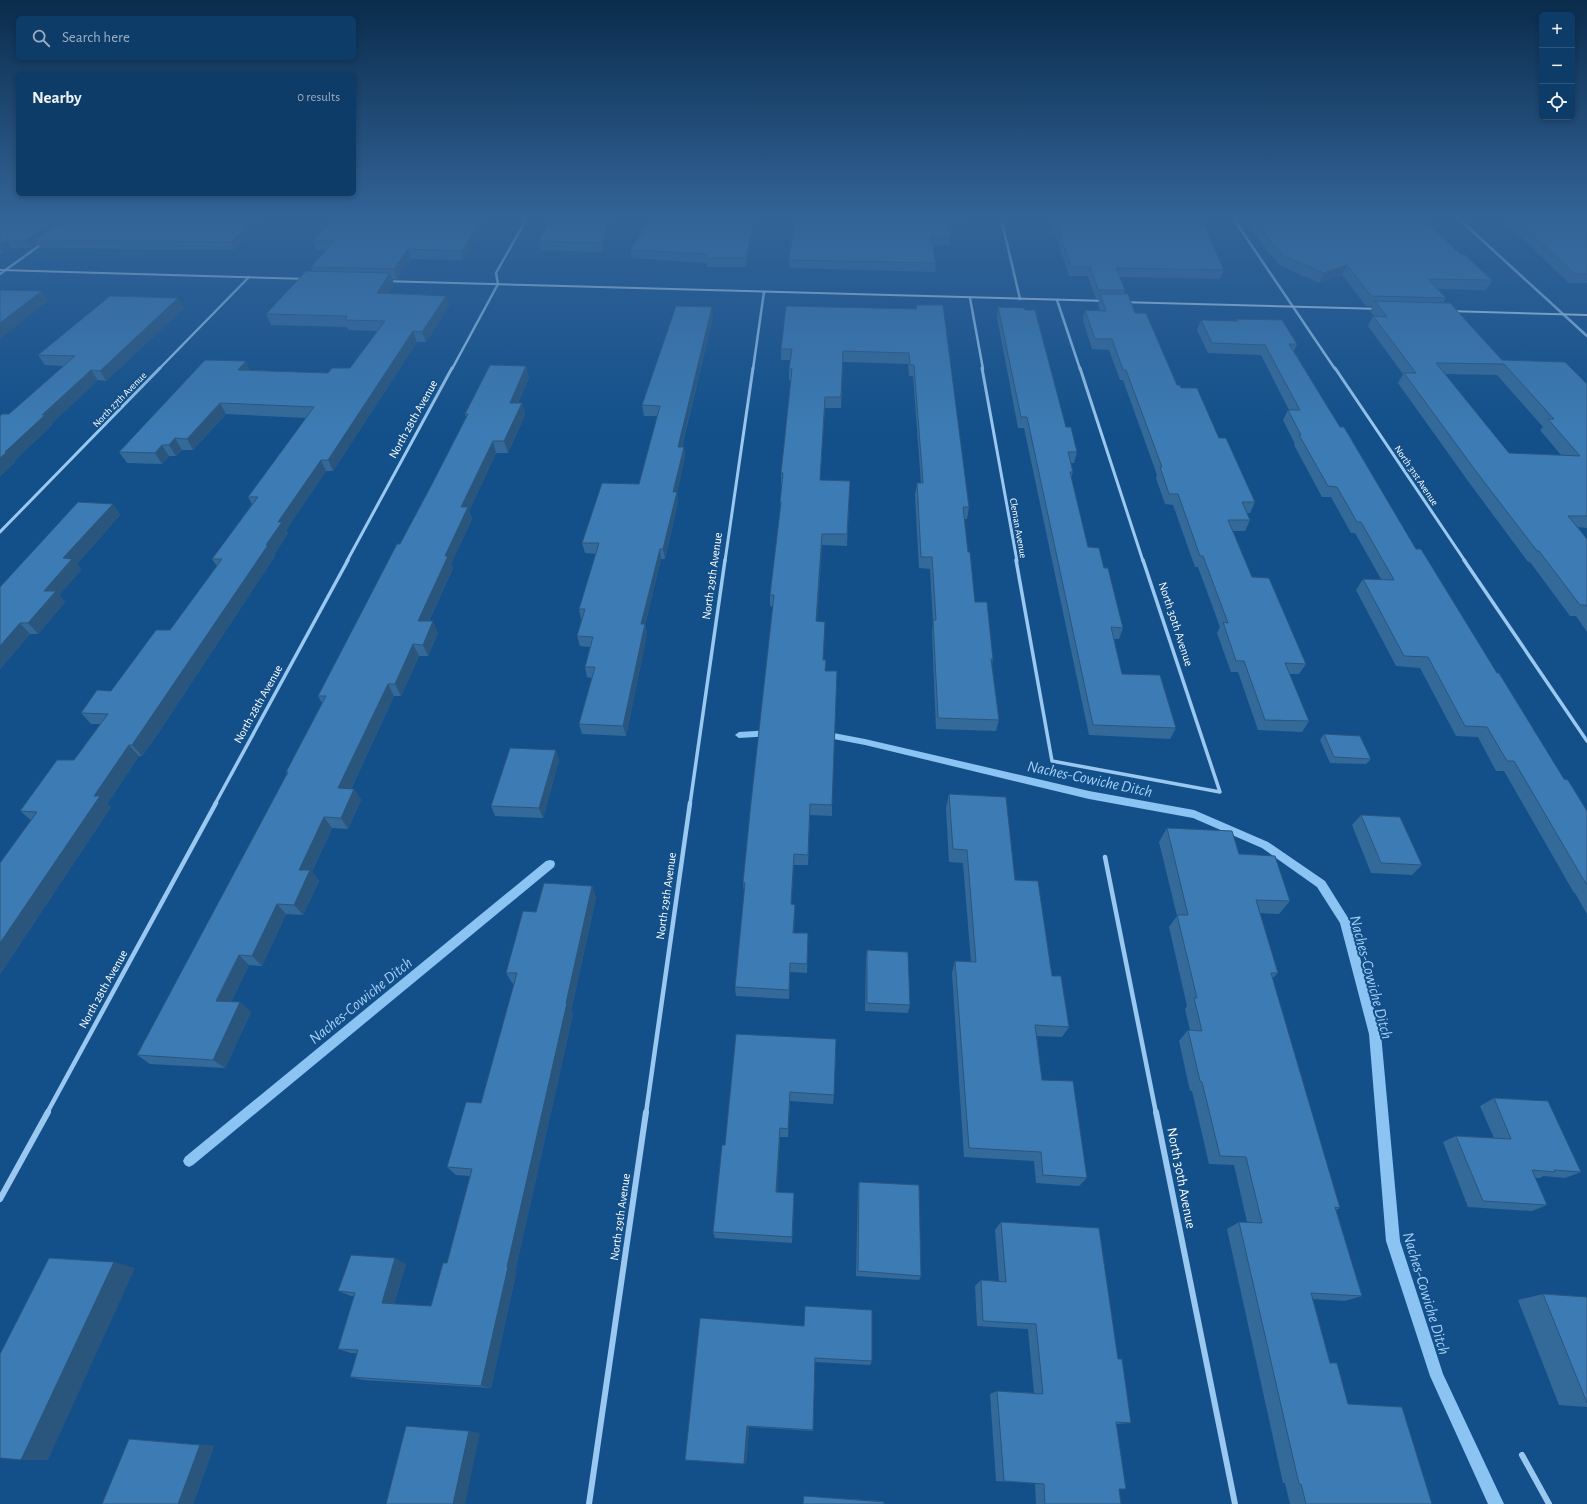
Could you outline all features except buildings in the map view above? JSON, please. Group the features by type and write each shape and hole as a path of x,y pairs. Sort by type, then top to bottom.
{"main road":[{"path":"637,288 1389,309"},
{"path":"1444,311 1587,315"}],"street":[{"name":"North 27th Avenue","path":"0,532 238,288"},
{"name":"North 28th Avenue","path":"0,1199 496,288"},
{"path":"1017,288 1020,299"},
{"name":"North 31st Avenue","path":"1281,288 1587,741"},
{"path":"1535,288 1587,336"},
{"name":"North 29th Avenue","path":"589,1504 764,292"},
{"name":"Cleman Avenue","path":"970,298 1052,762"},
{"name":"North 30th Avenue","path":"1052,762 1220,792 1057,300"},
{"name":"North 30th Avenue","path":"1105,857 1235,1504"},
{"path":"1522,1454 1549,1504"}],"waterway":[{"name":"Naches-Cowiche Ditch","path":"739,735 771,733"},
{"name":"Naches-Cowiche Ditch","path":"823,734 865,742 1089,795 1194,814 1265,845 1321,884 1345,921 1375,1034 1393,1241 1437,1376 1496,1504"},
{"name":"Naches-Cowiche Ditch","path":"189,1161 550,864"}]}
